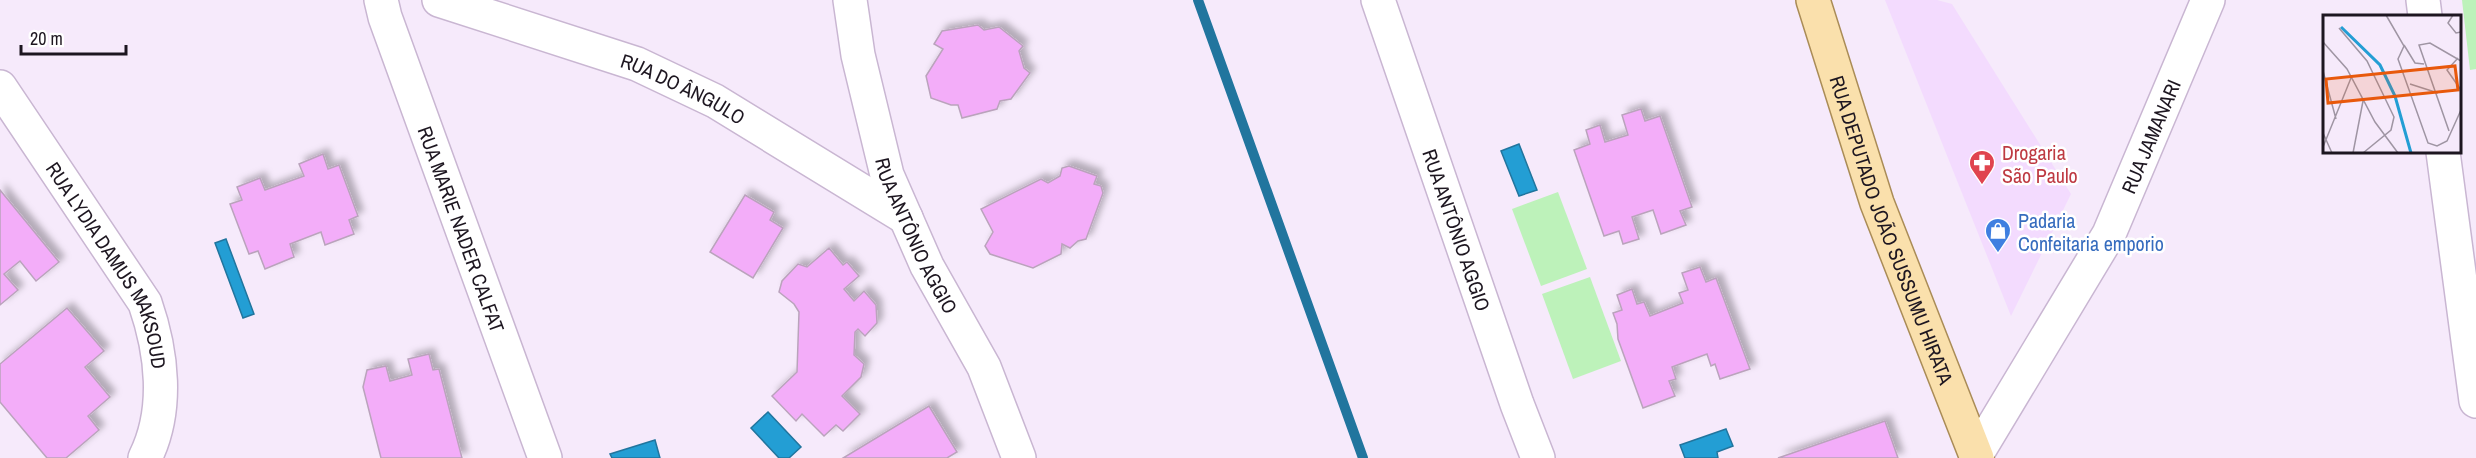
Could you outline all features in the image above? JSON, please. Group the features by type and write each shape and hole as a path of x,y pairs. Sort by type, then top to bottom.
{"main road":[{"name":"RUA DEPUTADO JOÃO SUSSUMU HIRATA","path":"1813,0 1877,203 1976,456"}],"street":[{"name":"RUA MARIE NADER CALFAT","path":"381,0 464,239 545,458"},
{"name":"RUA DO ÂNGULO","path":"439,0 637,64 715,101 906,218"},
{"name":"RUA ANTÔNIO AGGIO","path":"850,0 858,55 887,175 927,266 984,367 1019,458"},
{"name":"RUA ANTÔNIO AGGIO","path":"1378,0 1513,392 1538,458"},
{"name":"RUA JAMANARI","path":"1976,456 2109,234 2208,0"},
{"path":"2423,0 2425,15"},
{"name":"RUA LYDIA DAMUS MAKSOUD","path":"0,87 145,303 156,334 161,402 152,444 145,458"},
{"path":"2444,153 2476,401"}],"shaded area":[{"path":"1885,0 1937,0 1952,4 2071,194 2011,316"}],"green space":[{"path":"2462,0 2476,0 2476,69 2470,70"},
{"path":"1558,192 1587,269 1541,286 1512,209"},
{"path":"1590,277 1621,361 1573,379 1542,294"}],"water":[{"path":"1519,144 1537,190 1519,196 1501,151"},
{"path":"226,239 254,314 243,318 215,243"},
{"path":"768,412 801,447 789,458 779,458 751,428"},
{"path":"1726,429 1733,446 1717,452 1718,458 1685,458 1680,445"},
{"path":"655,440 660,458 612,458 610,454"}],"building":[{"path":"978,25 984,30 999,27 1023,46 1019,51 1024,68 1030,73 1011,99 1000,101 997,109 962,118 958,105 931,98 926,76 943,49 934,44 942,31"},
{"path":"1641,109 1645,121 1660,116 1692,207 1680,211 1686,225 1661,234 1653,210 1632,217 1639,239 1623,244 1619,231 1604,236 1574,150 1590,144 1586,130 1600,125 1605,142 1628,135 1622,115"},
{"path":"323,154 328,169 339,165 358,216 349,220 354,234 325,245 321,232 290,244 294,257 265,269 258,251 249,254 230,204 242,200 237,187 260,178 265,190 304,176 299,164"},
{"path":"1069,166 1097,176 1094,184 1101,186 1103,193 1086,239 1078,241 1070,248 1062,244 1061,254 1033,268 990,254 985,246 993,232 981,209 1041,179 1048,183 1060,176 1062,168"},
{"path":"0,190 59,262 36,281 20,261 4,274 18,290 0,305"},
{"path":"745,195 774,212 770,220 783,228 753,278 710,252"},
{"path":"829,248 843,265 847,262 859,276 844,289 854,301 864,291 876,305 877,323 865,336 858,329 855,332 854,355 864,364 861,377 842,396 860,414 843,431 836,425 824,436 802,414 796,421 772,396 797,372 799,312 794,304 779,292 782,281 798,264 807,267"},
{"path":"1700,267 1706,282 1716,278 1750,369 1720,379 1715,364 1711,366 1707,354 1672,367 1676,379 1669,381 1675,396 1643,408 1618,339 1617,324 1613,313 1622,310 1617,295 1632,289 1637,304 1644,302 1650,316 1683,303 1679,293 1688,290 1682,273"},
{"path":"67,308 104,351 85,367 110,397 88,416 99,430 66,458 47,458 0,402 0,364"},
{"path":"429,354 433,370 439,369 462,458 381,458 363,387 367,370 386,366 390,381 412,375 408,359"},
{"path":"929,406 957,452 947,458 843,458"},
{"path":"1885,421 1898,458 1778,458"}],"waterway":[{"path":"1198,0 1363,458"}],"place":[{"name":"Drogaria São Paulo","path":"1982,186"},
{"name":"Padaria Confeitaria emporio","path":"1998,254"}]}
